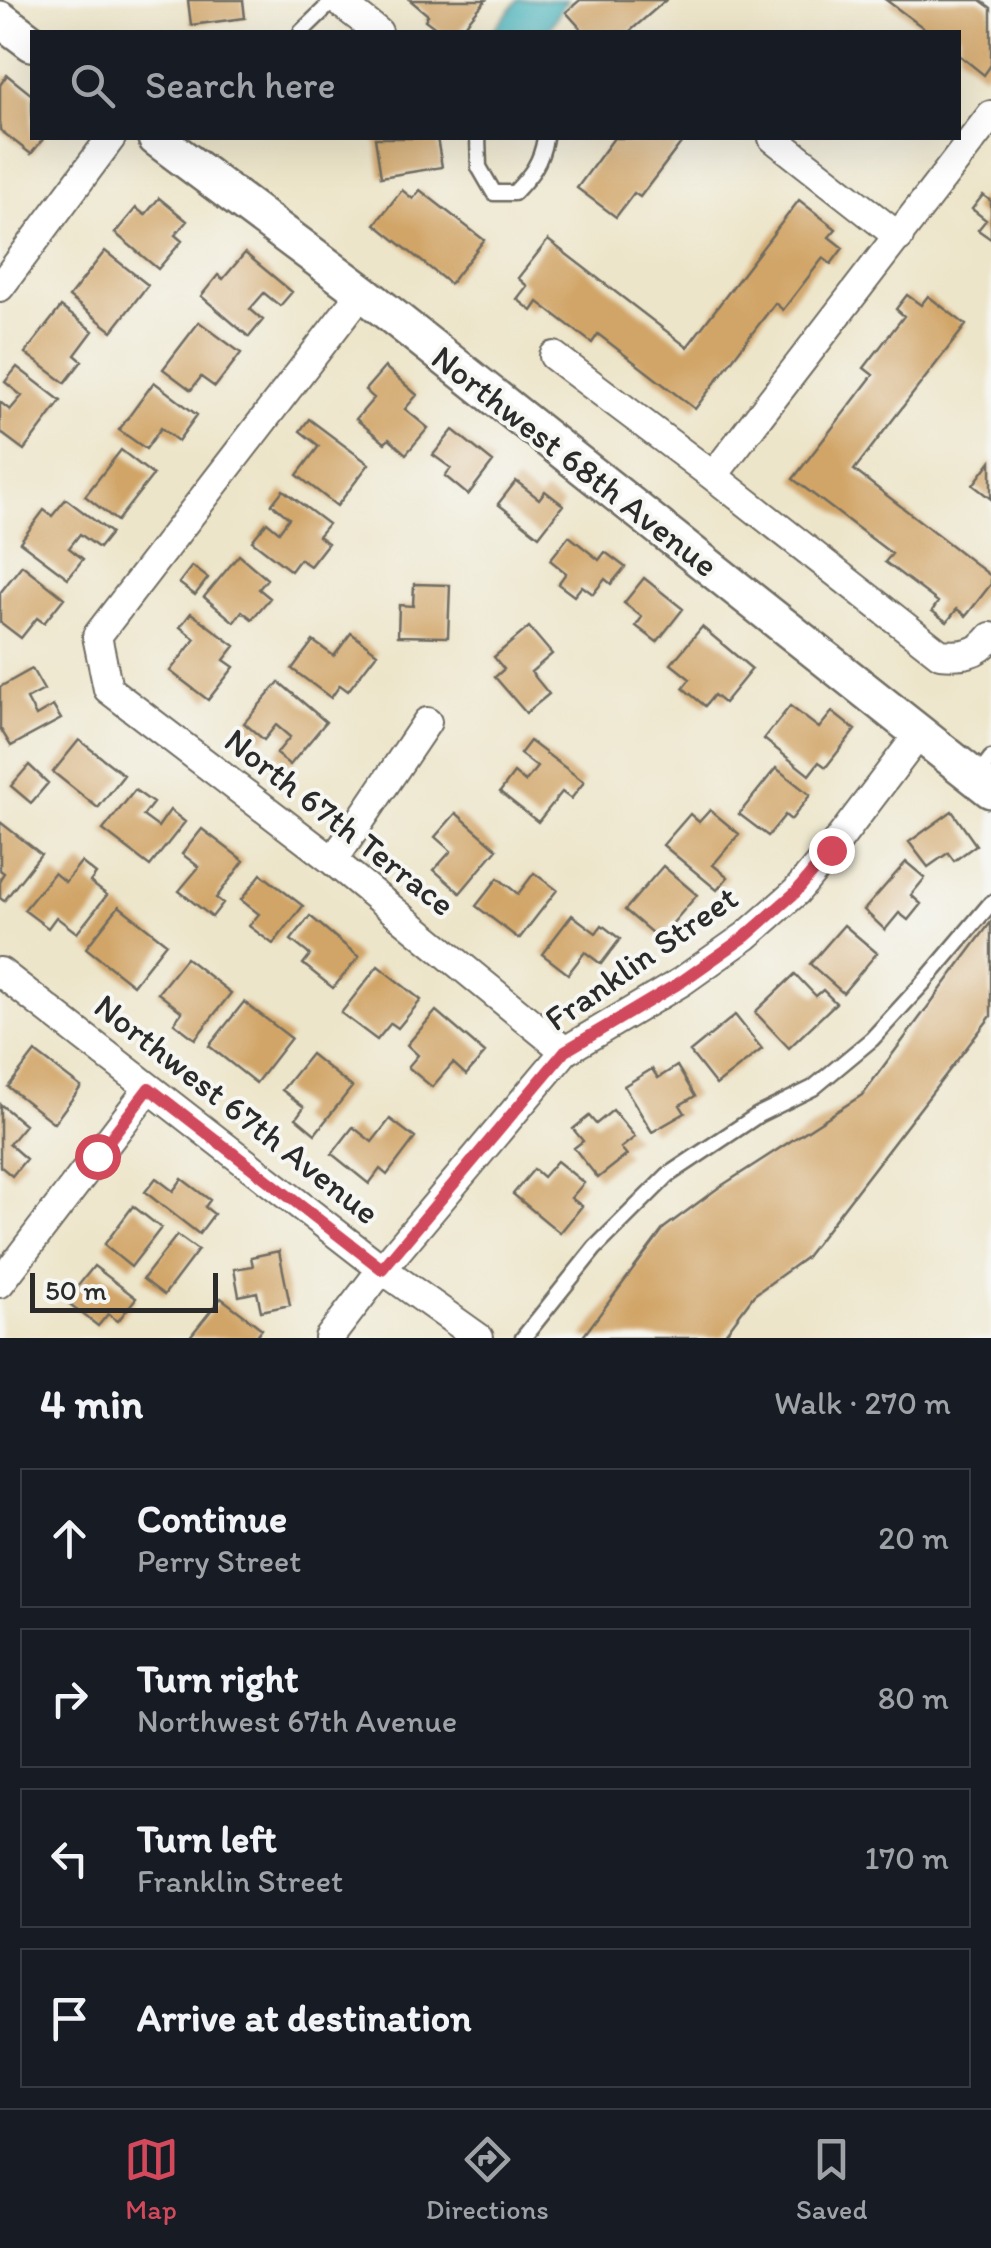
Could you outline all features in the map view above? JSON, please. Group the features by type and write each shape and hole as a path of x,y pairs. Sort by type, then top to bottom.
{"street":[{"path":"336,0 375,30"},
{"path":"0,18 30,42"},
{"path":"713,476 991,116"},
{"path":"0,287 110,140"},
{"name":"Northwest 68th Avenue","path":"159,140 362,292 919,734 986,776"},
{"path":"776,140 899,237"},
{"name":"North 67th Terrace","path":"362,292 97,636 108,689 332,860 565,1051"},
{"path":"554,356 940,654 963,656 991,637"},
{"path":"332,860 427,722"},
{"name":"Franklin Street","path":"330,1338 382,1269 565,1051 681,982 746,936 796,892 919,734"},
{"name":"Northwest 67th Avenue","path":"0,972 382,1269 479,1338"},
{"path":"0,1283 149,1088"}],"lane":[{"path":"303,30 336,0"},
{"path":"478,140 479,167 494,192 514,193 533,174 545,140"},
{"path":"522,1338 596,1248 668,1175 758,1115 813,1088 872,1039 991,903"}],"water":[{"path":"518,0 567,0 548,30 494,30"}],"building":[{"path":"188,0 243,0 245,18 191,25"},
{"path":"410,0 486,0 461,30 438,30 425,20 428,15"},
{"path":"580,0 666,0 631,30 582,30 566,12"},
{"path":"886,0 980,0 991,8 991,65 984,75 961,57 961,30 926,30"},
{"path":"7,75 30,93 30,140 42,140 31,154 0,130 0,85"},
{"path":"375,140 437,140 442,167 381,177"},
{"path":"613,140 681,143 640,197 634,193 616,217 577,188"},
{"path":"402,190 413,199 420,190 484,240 450,284 375,224"},
{"path":"983,195 991,201 991,239 978,230 986,220 972,209"},
{"path":"159,198 187,221 175,235 182,241 158,269 115,233 136,208 145,215"},
{"path":"799,200 836,229 829,237 843,248 831,264 823,258 783,310 775,303 695,409 598,334 592,343 538,302 532,311 517,299 527,286 518,278 548,240 687,347"},
{"path":"105,251 148,285 112,331 69,297"},
{"path":"245,253 292,292 280,306 264,293 250,309 263,320 249,337 201,296 218,275 223,279"},
{"path":"907,295 921,305 928,296 966,325 854,470 991,576 991,584 966,616 957,609 947,622 932,611 938,602 885,562 892,554 793,479 873,375 864,368 904,316 896,309"},
{"path":"61,307 93,331 75,355 82,361 65,383 25,353"},
{"path":"199,322 241,353 215,387 201,377 191,390 163,369"},
{"path":"17,367 61,401 24,450 0,432 0,402 10,410 22,396 5,382"},
{"path":"385,367 417,395 405,409 428,428 406,454 389,439 385,443 356,419 374,398 365,390"},
{"path":"154,382 197,415 178,441 161,428 146,449 119,430"},
{"path":"309,419 369,464 337,506 297,475 319,446 300,431"},
{"path":"453,430 493,462 468,495 445,476 451,468 433,455"},
{"path":"121,450 153,475 117,521 85,496"},
{"path":"991,461 991,499 973,485"},
{"path":"516,481 539,499 545,491 563,505 539,536 498,504"},
{"path":"283,490 328,524 318,536 328,543 310,566 300,559 291,571 252,541 267,522 279,532 289,518 272,504"},
{"path":"66,499 111,533 99,548 80,534 69,548 83,559 68,578 20,542 44,510 52,516"},
{"path":"569,536 599,560 605,552 625,567 611,584 605,579 593,594 582,586 574,596 558,584 566,573 550,560"},
{"path":"239,555 267,579 259,589 270,598 252,619 242,611 234,622 204,597"},
{"path":"22,565 64,598 44,623 37,618 21,638 0,622 0,593"},
{"path":"192,566 208,578 195,595 179,583"},
{"path":"644,578 683,609 657,642 636,626 642,617 624,603"},
{"path":"414,584 450,585 448,637 398,636 399,605 413,606"},
{"path":"191,613 235,646 224,660 234,667 208,700 170,671 195,639 180,627"},
{"path":"529,627 552,654 531,672 549,694 526,713 495,677 504,669 494,657"},
{"path":"702,627 752,669 724,703 714,695 705,706 683,688 690,679 671,664"},
{"path":"351,633 377,653 348,691 340,685 331,698 292,669 313,641 334,656"},
{"path":"32,669 44,690 27,699 36,716 53,706 61,719 11,746 0,728 0,687"},
{"path":"279,682 326,722 290,765 276,754 290,737 276,725 264,740 244,723"},
{"path":"790,706 819,728 832,712 855,730 826,767 819,762 809,775 764,739"},
{"path":"79,740 124,775 98,808 53,772"},
{"path":"530,741 584,782 571,799 562,792 538,822 500,792 514,773 525,782 537,767 520,754"},
{"path":"29,765 48,783 31,803 11,786"},
{"path":"776,768 810,795 791,820 785,815 768,836 739,814"},
{"path":"135,790 153,803 143,816 158,827 170,810 185,822 150,866 103,830"},
{"path":"710,810 739,834 713,865 728,877 717,890 663,845 690,814 699,822"},
{"path":"952,811 976,845 954,861 948,853 928,867 909,842"},
{"path":"456,813 497,849 460,893 434,870 451,851 435,837"},
{"path":"0,822 41,854 4,901 0,898 0,879 4,873 0,870"},
{"path":"202,829 244,861 216,898 223,903 212,917 179,891 199,867 182,854"},
{"path":"81,862 96,874 90,882 107,895 77,933 56,917 48,928 24,910 54,873 65,882"},
{"path":"906,862 925,878 911,895 921,904 908,920 899,913 885,930 864,910"},
{"path":"663,866 697,895 659,939 625,910"},
{"path":"534,873 557,890 519,939 476,906 498,878 518,894"},
{"path":"261,874 303,906 273,944 249,926 259,914 241,900"},
{"path":"119,906 166,943 133,985 86,948"},
{"path":"572,915 596,933 602,925 620,939 601,964 585,952 568,974 542,954"},
{"path":"310,916 359,957 333,988 303,964 310,955 291,940"},
{"path":"991,922 991,1016 805,1258 754,1295 722,1338 582,1338 664,1228 718,1188 862,1095"},
{"path":"844,925 877,953 843,993 810,964"},
{"path":"186,958 231,993 195,1039 174,1023 182,1012 158,993"},
{"path":"378,966 421,1000 398,1028 391,1023 377,1040 341,1013"},
{"path":"795,974 816,996 823,990 836,1003 789,1048 755,1012"},
{"path":"244,1002 291,1038 256,1083 209,1046"},
{"path":"436,1011 485,1053 466,1075 453,1063 432,1087 408,1067 418,1055 407,1045"},
{"path":"735,1015 762,1049 716,1085 690,1052"},
{"path":"35,1052 81,1087 54,1123 8,1087"},
{"path":"311,1054 352,1087 315,1134 296,1118 304,1107 282,1090"},
{"path":"677,1066 695,1096 680,1105 685,1113 652,1132 624,1086 652,1069 658,1078"},
{"path":"0,1104 25,1125 9,1144 26,1159 12,1176 0,1166"},
{"path":"613,1110 635,1137 621,1148 627,1155 598,1178 574,1148 583,1141 573,1129 589,1116 596,1124"},
{"path":"390,1119 415,1138 387,1175 380,1169 369,1184 332,1154 353,1127 372,1142"},
{"path":"557,1161 584,1183 571,1198 582,1206 560,1233 513,1194 534,1169 543,1177"},
{"path":"156,1178 173,1191 182,1179 210,1200 205,1207 214,1214 199,1234 145,1192"},
{"path":"133,1206 161,1228 131,1267 104,1245"},
{"path":"177,1235 198,1250 164,1295 143,1279"},
{"path":"279,1251 290,1305 261,1311 257,1292 239,1296 234,1269 253,1266 251,1257"},
{"path":"94,1266 136,1298 118,1321 108,1314 98,1326 66,1301"},
{"path":"221,1298 262,1329 255,1338 189,1338"}],"route":[{"path":"97,1156 149,1088 382,1269 565,1051 681,982 746,936 796,892 831,850"}]}
